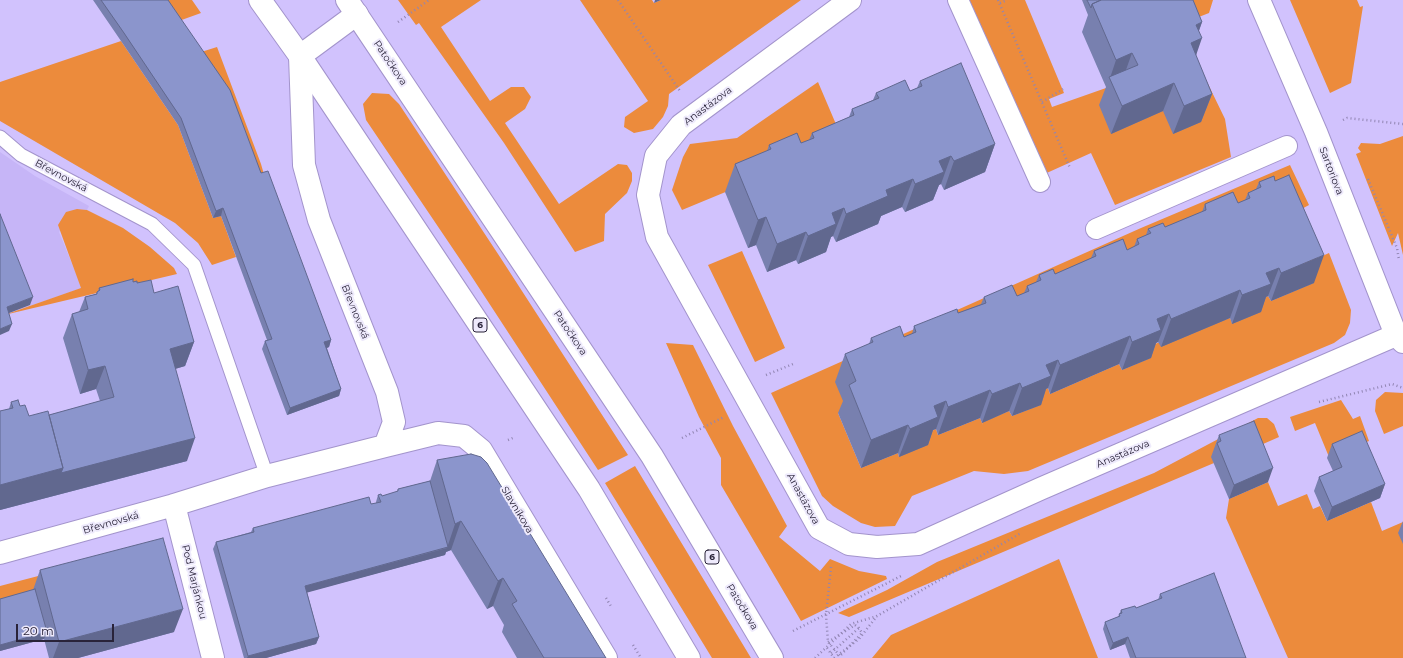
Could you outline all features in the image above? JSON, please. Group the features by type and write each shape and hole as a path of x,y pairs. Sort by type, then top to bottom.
{"street":[{"name":"6","path":"260,0 300,56 589,489 689,658"},
{"name":"Anastázova","path":"850,0 681,125 656,156 648,195 657,237 819,528 849,544 876,547 918,544 1048,486 1399,339"},
{"path":"958,0 1040,182"},
{"name":"Sartoriova","path":"1259,0 1316,132 1399,339"},
{"name":"Patočkova","path":"300,56 352,7 652,456 772,658"},
{"name":"Břevnovská","path":"0,553 174,505 266,476 385,446 394,422 387,392 319,220 304,165 300,56"},
{"path":"1096,229 1286,146"},
{"name":"Slavníkova","path":"385,446 438,433 464,436 481,450 606,658"},
{"name":"Pod Marjánkou","path":"174,505 213,658"}],"lane":[{"name":"Břevnovská","path":"0,137 22,155 152,224 194,265 266,476"}],"path":[{"path":"398,22 430,0"},
{"path":"618,0 696,114"},
{"path":"1007,0 999,2 1070,168"},
{"path":"1042,102 1063,89"},
{"path":"1342,120 1347,118 1403,124"},
{"path":"760,378 793,364"},
{"path":"682,438 727,415"},
{"path":"815,658 851,624 877,616 1021,533"},
{"path":"828,642 856,625 862,633 839,657 828,642 826,615 835,537"},
{"path":"827,648 834,658 859,639 877,616"},
{"path":"831,653 859,628"}],"shaded area":[{"path":"161,0 192,0 201,13 176,22"},
{"path":"398,0 481,0 441,27 490,101 511,87 524,87 531,97 525,109 505,123 559,204 618,164 627,165 632,173 632,181 627,193 605,214 604,241 575,252 504,143 419,23 416,25"},
{"path":"580,0 652,0 654,3 661,0 801,0 669,94 668,106 663,117 653,129 634,133 624,127 625,117 648,101"},
{"path":"955,0 1025,0 1064,93 1049,99 1052,107 1106,88 1192,51 1225,119 1231,157 1115,205 1091,153 1029,181"},
{"path":"1164,0 1213,0 1209,13 1181,24"},
{"path":"1290,0 1357,0 1360,7 1363,6 1351,83 1330,93"},
{"path":"121,41 178,125 213,218 221,216 236,257 212,265 198,243 175,223 0,121 0,82"},
{"path":"217,47 261,164 265,178 259,181 198,53"},
{"path":"818,82 844,143 682,210 672,190 683,157 690,144 737,138"},
{"path":"372,93 389,94 399,104 628,455 598,470 470,274 366,120 363,104"},
{"path":"1403,136 1403,255 1398,233 1392,246 1356,154 1361,152 1358,148 1361,143 1380,144"},
{"path":"0,152 35,176 89,206 87,210 77,209 59,232 82,288 4,315 0,335"},
{"path":"1290,165 1309,205 1298,211 1318,258 1329,253 1351,310 1350,323 1345,335 1334,343 1028,471 1004,474 974,471 912,496 895,526 875,527 861,523 833,506 822,496 771,393 1141,228","holes":["1313,283 1271,301 1268,296 1256,301 1232,323 1230,318 1146,347 1150,358 1122,370 1119,364 1050,394 1048,388 1036,393 1040,405 1012,416 1009,411 982,422 983,425 980,418 938,435 936,429 924,434 899,457 898,453 861,468 838,413"]},
{"path":"77,209 87,210 123,228 150,247 174,268 177,274 4,315 81,288 58,225 66,212"},
{"path":"742,251 785,348 755,362 708,265"},
{"path":"666,343 693,345 733,426 787,526 779,537 820,571 830,559 859,571 886,576 887,579 801,621 721,485 721,458 699,417"},
{"path":"1385,392 1403,393 1403,426 1384,434 1375,411 1376,400"},
{"path":"1341,400 1353,419 1360,416 1369,441 1329,457 1315,423 1295,431 1290,417"},
{"path":"1258,418 1267,418 1274,424 1279,437 1254,448 1212,457 1214,463 849,617 838,613 887,590 937,562 1154,473"},
{"path":"635,466 751,658 712,658 605,483"},
{"path":"1268,482 1278,506 1307,494 1313,509 1320,506 1327,521 1371,502 1382,531 1403,522 1403,658 1288,658 1226,518 1229,499"},
{"path":"149,547 0,605 0,586"},
{"path":"1059,559 1098,658 872,658 891,635"}],"building":[{"path":"101,0 168,0 230,90 261,173 268,171 331,340 324,342 341,389 290,408 265,341 272,339 223,208 216,211 181,118"},
{"path":"1087,0 1101,0 1092,4 1091,8"},
{"path":"1101,0 1193,0 1202,22 1196,25 1202,38 1191,43 1212,94 1184,106 1174,83 1122,106 1109,77 1138,65 1132,53 1116,60 1092,4"},
{"path":"961,63 995,144 954,161 951,156 939,161 944,172 915,184 913,179 886,190 888,196 846,214 844,208 832,213 836,224 808,236 806,232 777,244 766,217 758,220 735,164 771,149 769,145 797,133 801,143 814,138 812,133 854,115 852,109 879,98 876,93 905,80 910,91 922,86 920,81"},
{"path":"1289,175 1324,255 1281,273 1279,268 1266,273 1271,284 1242,295 1240,290 1171,319 1169,314 1157,319 1161,330 1132,342 1130,336 1060,365 1058,360 1046,365 1051,376 1022,388 1020,383 992,394 990,390 948,407 946,401 934,406 938,417 910,429 908,425 871,440 849,385 856,381 845,354 873,342 871,338 900,326 904,337 916,332 914,326 957,309 958,313 986,303 984,297 1012,285 1017,296 1029,291 1027,286 1041,280 1039,275 1053,269 1055,274 1096,256 1094,251 1123,239 1127,250 1139,244 1137,239 1151,233 1148,229 1163,223 1165,227 1206,210 1205,204 1233,192 1238,203 1250,198 1248,193 1261,187 1259,182 1274,176 1275,181"},
{"path":"0,214 33,297 7,307 12,324 0,329"},
{"path":"133,279 133,282 137,281 137,283 151,280 154,293 178,286 194,342 170,349 195,438 61,473 63,468 49,415 114,397 105,366 88,370 72,314 88,309 85,297 97,294 100,290 99,288"},
{"path":"18,400 20,406 25,405 29,416 48,411 63,468 0,485 0,411 13,408 11,402"},
{"path":"1254,421 1273,468 1234,485 1217,443 1221,441 1219,435"},
{"path":"1362,431 1385,484 1332,507 1319,477 1342,467 1332,444"},
{"path":"471,454 481,457 487,463 606,658 544,658 512,604 517,601 503,578 498,581 461,521 455,524 437,460"},
{"path":"430,481 448,547 305,586 319,637 248,656 216,542 254,532 253,528 369,497 371,504 381,502 378,495 381,494 382,496 398,491 398,489"},
{"path":"163,538 183,609 59,642 40,570"},
{"path":"1214,573 1246,658 1136,658 1128,637 1113,643 1105,622 1120,616 1119,614 1122,613 1121,610 1135,606 1136,608 1162,598 1160,594"},
{"path":"35,589 47,632 0,645 0,599"}]}
